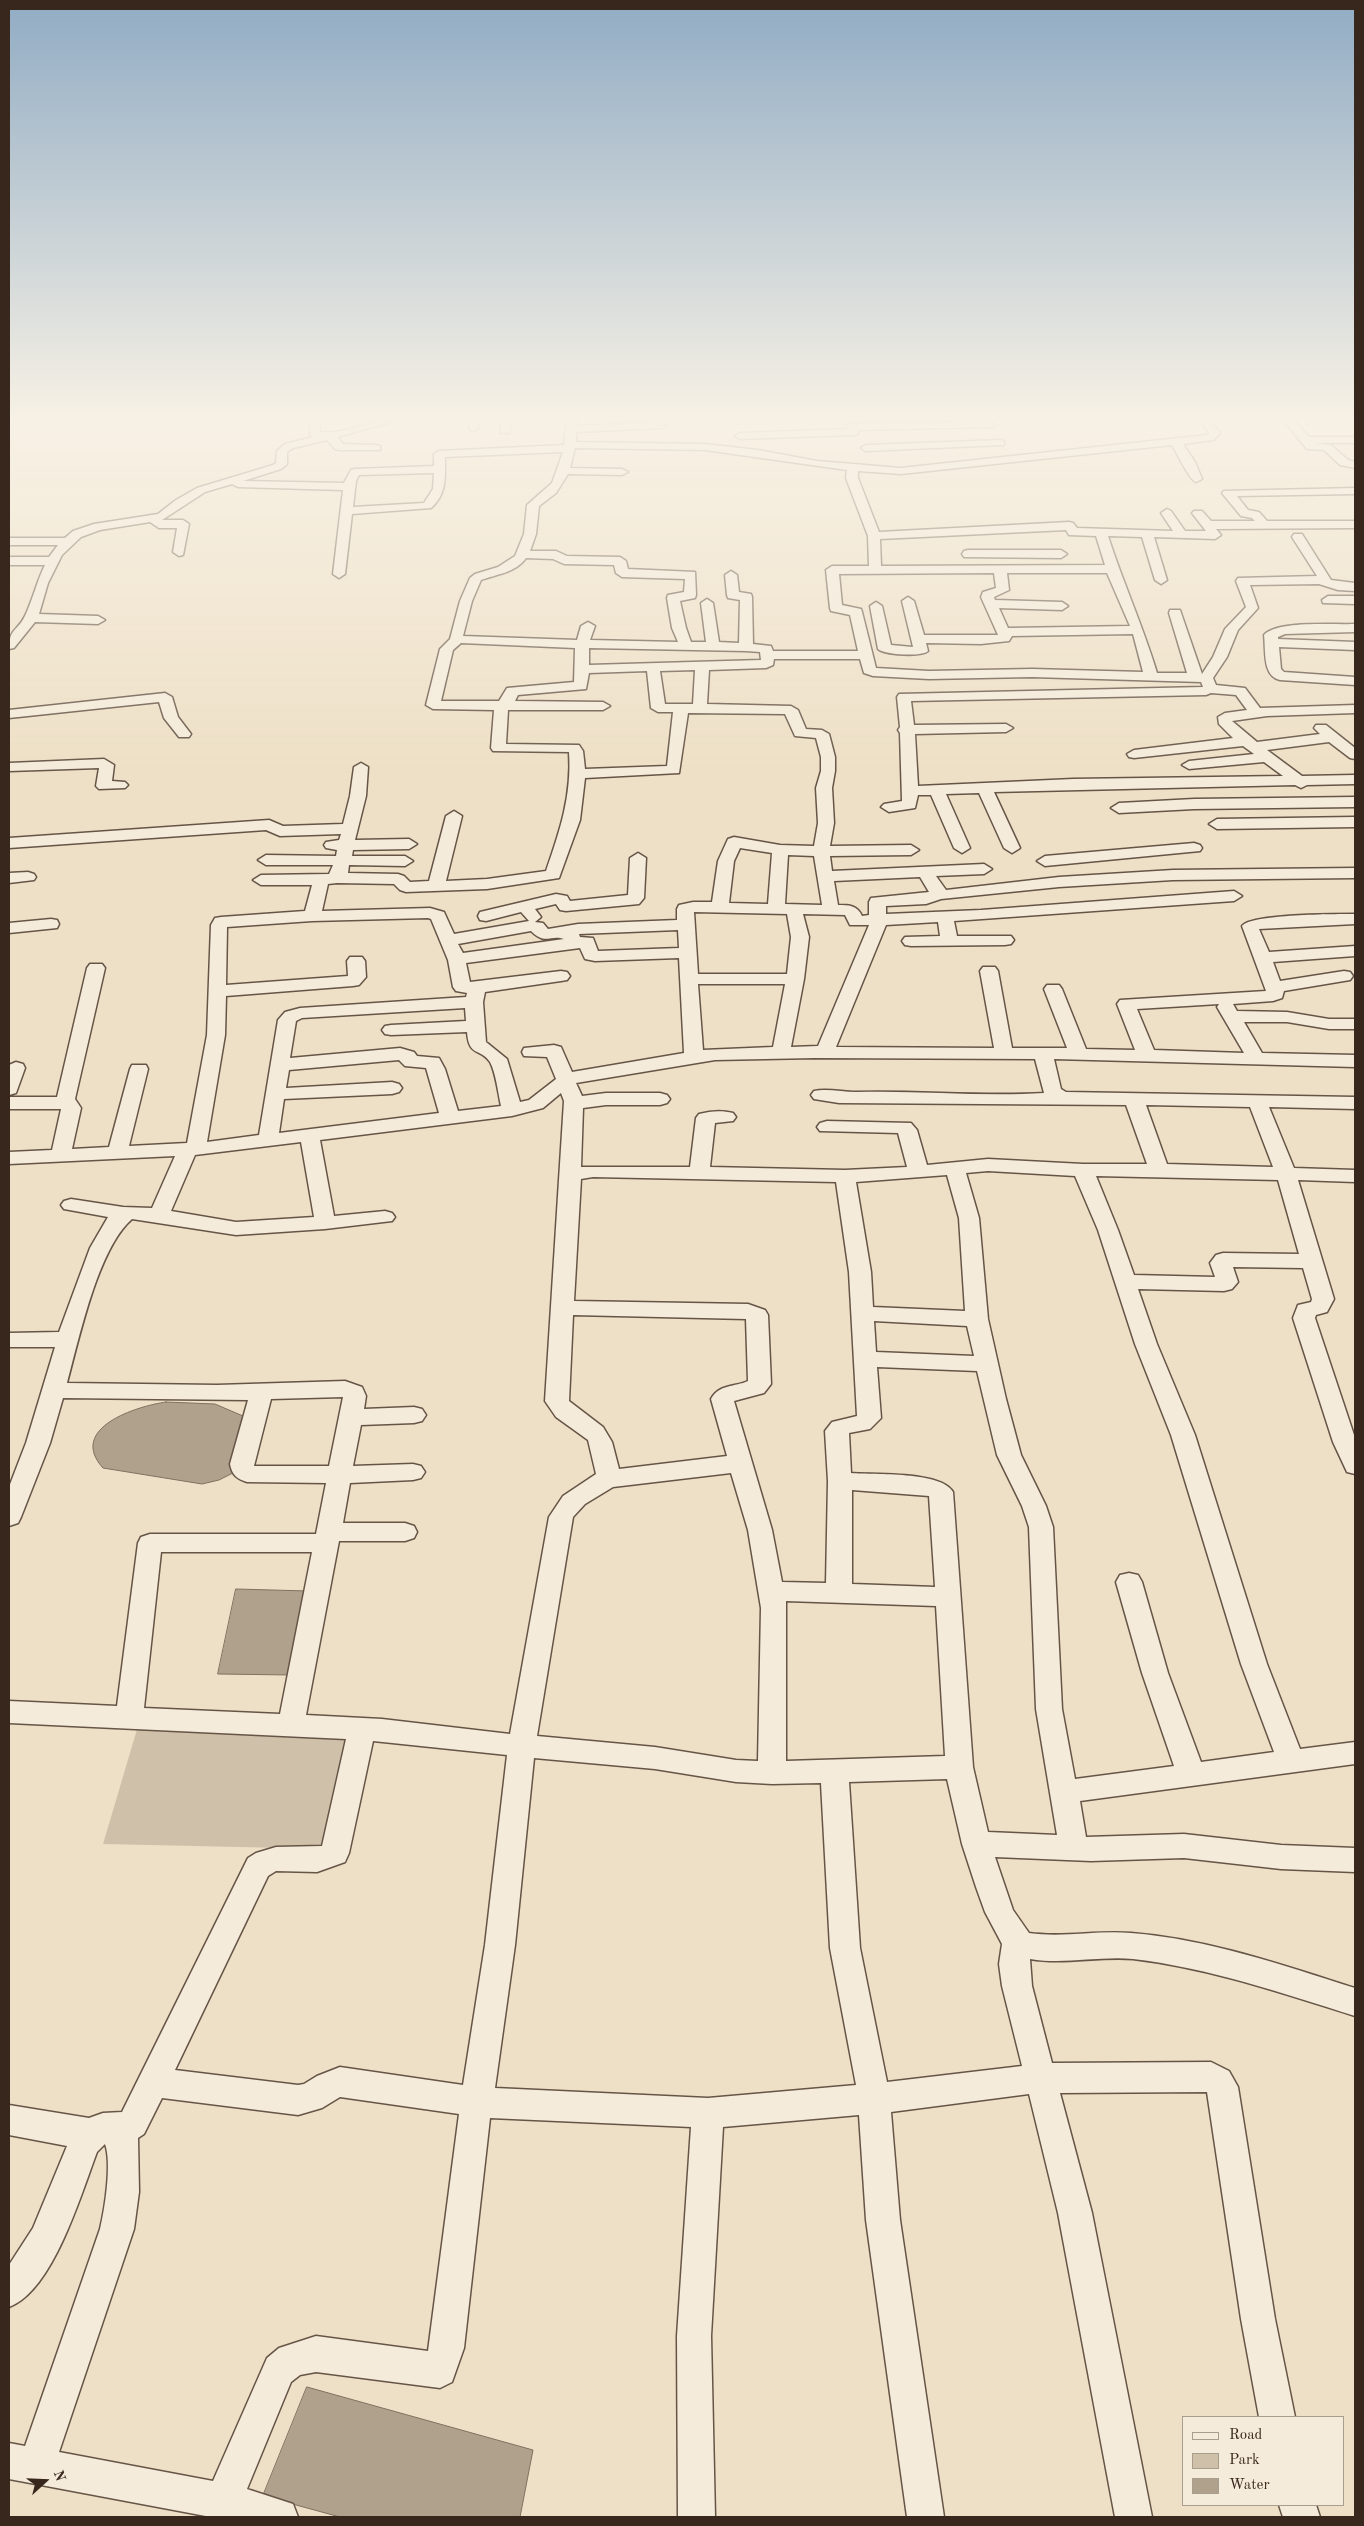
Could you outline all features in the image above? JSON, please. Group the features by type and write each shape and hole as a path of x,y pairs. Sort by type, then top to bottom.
{"street":[{"path":"11,638 30,621 42,583 53,561 70,540"},
{"path":"179,552 181,540"},
{"path":"339,574 344,540"},
{"path":"458,639 456,635 476,578 507,568 523,554 530,540"},
{"path":"874,540 875,570"},
{"path":"1056,540 1065,569"},
{"path":"1102,540 1112,569 1138,630 1151,676"},
{"path":"1149,540 1161,580"},
{"path":"1300,540 1326,581"},
{"path":"10,541 66,542"},
{"path":"523,554 556,555 564,560 620,561 622,573 691,575 690,595 673,598 679,628 686,646"},
{"path":"968,554 1061,554"},
{"path":"9,561 53,561"},
{"path":"1112,569 832,570 836,608 856,611 869,670 873,672 929,675 1032,672 1151,676 1204,681 1239,691 1252,711 1262,713"},
{"path":"876,606 885,649 927,654 999,640 1006,636 990,604 988,595 1003,590 1000,570"},
{"path":"731,575 733,595 746,596 746,647"},
{"path":"1204,681 1220,658 1232,629 1252,608 1242,581 1326,581 1338,586 1355,587"},
{"path":"1328,600 1355,600"},
{"path":"908,601 927,654 929,675"},
{"path":"707,603 708,622 713,646"},
{"path":"990,604 1062,606"},
{"path":"889,807 910,806 910,759 902,698 906,696 1205,692 1204,681 1175,613"},
{"path":"1296,629 1292,619 1355,616"},
{"path":"998,618 1064,619 1073,631"},
{"path":"9,623 98,620"},
{"path":"261,880 398,879 406,887 487,884 553,875 572,820 578,774 574,748 498,748 504,705 512,692 581,686 582,645 588,626"},
{"path":"1355,628 1296,629 1275,631 1271,635 1274,670 1280,676 1355,681"},
{"path":"1004,632 1138,630"},
{"path":"582,669 766,664 768,662 768,655 763,647 582,645 458,639 447,649 432,704 603,706"},
{"path":"1272,647 1355,646"},
{"path":"1272,647 1355,658"},
{"path":"927,654 946,675"},
{"path":"768,655 865,655"},
{"path":"700,709 702,665"},
{"path":"653,666 657,707 791,710 794,712 800,732 822,734 828,771 824,788 826,823 821,851 831,910"},
{"path":"9,714 165,697 171,718 184,734"},
{"path":"578,774 674,770 681,709"},
{"path":"1322,802 1298,780 1224,721 1225,718 1300,710 1355,709"},
{"path":"1300,710 1355,755"},
{"path":"905,730 1006,728"},
{"path":"1134,754 1331,737"},
{"path":"1189,765 1268,757"},
{"path":"9,767 104,763 107,765 104,786 120,785"},
{"path":"312,916 329,879 340,875 358,796 361,767"},
{"path":"910,791 1355,780"},
{"path":"985,788 1012,848"},
{"path":"936,789 962,848"},
{"path":"1119,808 1194,804 1355,802"},
{"path":"436,886 454,816"},
{"path":"1217,824 1355,822"},
{"path":"9,843 269,825 280,831 346,845 405,861"},
{"path":"720,909 726,860 734,842 780,850 911,850"},
{"path":"266,860 296,860 346,845 409,844"},
{"path":"1046,861 1194,848"},
{"path":"776,909 780,850"},
{"path":"1135,853 1150,877"},
{"path":"566,906 635,900 638,858"},
{"path":"826,876 984,869"},
{"path":"925,871 939,894"},
{"path":"825,1052 878,920 878,902 926,900 939,894 1168,875 1355,872"},
{"path":"1168,875 1181,900"},
{"path":"9,878 28,877"},
{"path":"694,1058 684,912 689,908 849,910 856,920 878,920 945,917 1234,896"},
{"path":"486,916 556,899 561,900 566,906 573,935"},
{"path":"525,906 535,920 535,926 544,935 573,935 685,925"},
{"path":"781,1053 795,979 800,937 794,910"},
{"path":"159,1216 192,1149 216,1035 219,924 312,916 430,912 438,916 450,940 458,959 462,987 475,995"},
{"path":"945,917 950,941"},
{"path":"1147,1057 1125,1005 1273,996 1276,994 1274,987 1250,926 1255,924 1355,919"},
{"path":"9,928 51,924"},
{"path":"450,940 535,926"},
{"path":"458,959 573,935 587,942 591,955 595,956 687,953"},
{"path":"911,941 1005,940"},
{"path":"1263,958 1355,951"},
{"path":"216,991 349,982 357,977 356,961"},
{"path":"65,1102 96,968"},
{"path":"989,971 1004,1054"},
{"path":"268,1141 287,1020 294,1014 475,995 561,976"},
{"path":"1274,987 1292,985 1302,981 1344,976"},
{"path":"688,979 795,979"},
{"path":"1053,989 1079,1055"},
{"path":"475,995 474,1026 477,1044 498,1059 512,1110"},
{"path":"1220,999 1256,1058"},
{"path":"1232,1016 1286,1018 1355,1026"},
{"path":"391,1030 474,1026"},
{"path":"219,2499 279,2370 291,2360 316,2354 439,2374 446,2348 500,1945 522,1746 561,1517 568,1505 578,1497 603,1484 608,1474 600,1440 588,1428 568,1415 557,1401 571,1174 570,1092 554,1051 531,1052"},
{"path":"9,1158 118,1151 192,1149 512,1110 570,1092 715,1054 825,1052 1043,1054 1355,1061"},
{"path":"280,1065 400,1054 407,1056 412,1062 432,1062 436,1069 450,1118"},
{"path":"1043,1054 1052,1091 1060,1098"},
{"path":"16,1068 9,1101 65,1102 71,1105 60,1154"},
{"path":"118,1151 139,1069"},
{"path":"274,1094 392,1088"},
{"path":"570,1092 606,1099 660,1099"},
{"path":"821,1095 842,1098 1060,1098 1355,1103"},
{"path":"1134,1099 1158,1168 1157,1170"},
{"path":"1257,1100 1286,1174 1323,1302 1319,1307 1306,1310 1304,1318 1345,1442 1355,1466"},
{"path":"698,1173 706,1118 726,1117"},
{"path":"827,1127 904,1127 919,1172"},
{"path":"310,1136 325,1224"},
{"path":"571,1174 593,1171 845,1176 919,1172 988,1165 1084,1170 1157,1170 1355,1176"},
{"path":"955,1168 969,1218 977,1319 1009,1455 1042,1527 1049,1709 1074,1848"},
{"path":"1084,1170 1146,1344 1183,1435 1254,1664 1291,1760"},
{"path":"839,1593 840,1481 837,1431 842,1426 863,1423 869,1418 861,1314 860,1272 845,1176"},
{"path":"70,1205 237,1228 325,1224 385,1217"},
{"path":"9,1517 38,1443 95,1255 108,1231 125,1214"},
{"path":"1125,1282 1224,1284 1227,1282 1221,1263 1223,1260 1312,1261"},
{"path":"562,1308 748,1311 757,1315 760,1384 755,1388 728,1394 722,1399 760,1530 772,1591 774,1608 772,1773"},
{"path":"861,1314 977,1319"},
{"path":"9,1340 69,1339"},
{"path":"865,1358 988,1364"},
{"path":"53,1390 351,1390 355,1396 338,1475 291,1725"},
{"path":"262,1391 243,1470 254,1475 338,1475 413,1472"},
{"path":"350,1417 414,1415"},
{"path":"607,1479 741,1463"},
{"path":"840,1481 932,1487 940,1492 960,1766 965,1802 991,1891 1008,1930 1017,1941 1039,1947 1129,1946 1180,1952 1239,1966 1355,2002"},
{"path":"129,1717 150,1543 327,1538 405,1532"},
{"path":"1129,1582 1155,1673 1191,1774"},
{"path":"772,1591 947,1597"},
{"path":"9,1712 380,1731 655,1758 736,1771 772,1773 960,1766"},
{"path":"9,2290 23,2277 40,2251 84,2142 133,2123 258,1867 271,1859 324,1859 335,1853 380,1731"},
{"path":"1063,1792 1291,1760 1355,1753"},
{"path":"834,1771 844,1948 874,2100 884,2220 926,2517"},
{"path":"976,1844 1074,1848 1184,1846 1354,1865"},
{"path":"1017,1941 1014,1964 1017,1986 1075,2213 1134,2517"},
{"path":"153,2082 298,2100 313,2098 326,2086 350,2083 478,2102 708,2113 874,2100 1041,2078 1203,2076 1218,2081 1222,2087 1258,2319 1277,2416"},
{"path":"697,2517 694,2336 708,2113"},
{"path":"9,2120 106,2132"},
{"path":"106,2132 124,2181 123,2205 117,2229 22,2463 219,2499 280,2517"}],"green space":[{"path":"138,1726 350,1738 330,1849 103,1844"}],"water":[{"path":"166,1402 215,1404 243,1416 245,1423 235,1472 219,1480 202,1484 103,1468 94,1454 94,1441 99,1431 124,1414 153,1404"},
{"path":"236,1589 308,1591 292,1675 218,1674"},
{"path":"307,2387 533,2450 520,2517 340,2517 263,2496"}]}
